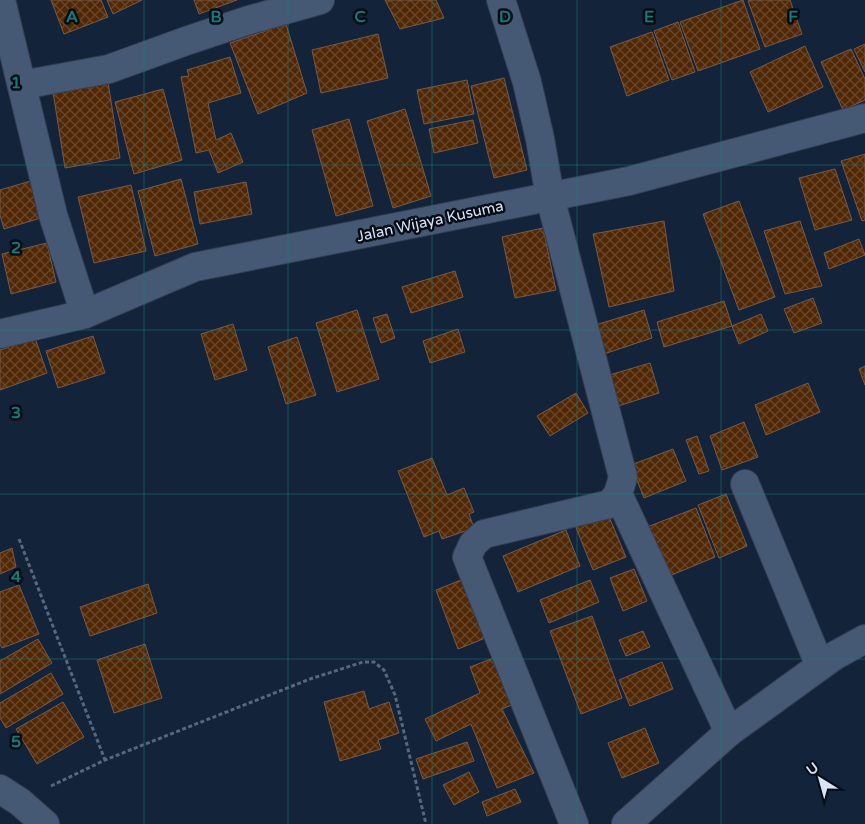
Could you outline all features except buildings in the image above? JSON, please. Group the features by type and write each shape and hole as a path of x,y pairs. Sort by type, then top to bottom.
{"street":[{"path":"1,0 53,215 84,314"},
{"path":"22,85 109,69 212,32 320,0"},
{"path":"501,0 527,82 540,139 550,197 623,477 618,494 610,504 484,534 473,544 467,557 574,824"},
{"name":"Jalan Wijaya Kusuma","path":"0,334 84,314 195,267 629,181 865,118"},
{"path":"745,484 820,666"},
{"path":"618,494 729,732"},
{"path":"626,824 729,732 820,666 865,639"},
{"path":"10,795 45,824"}],"path":[{"path":"20,539 105,760"},
{"path":"10,795 105,760 310,678 363,662 374,662 384,670 395,695 426,824"}]}
